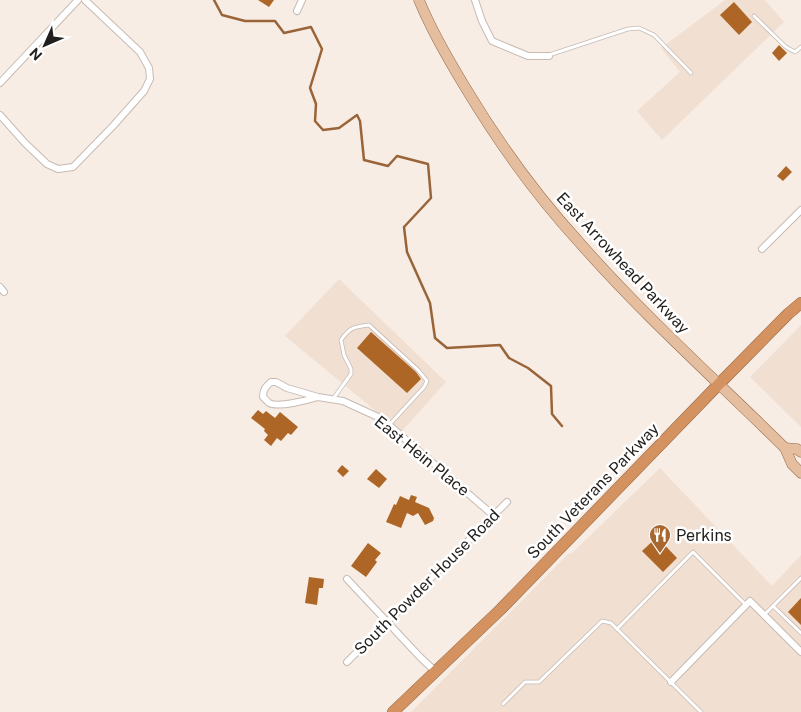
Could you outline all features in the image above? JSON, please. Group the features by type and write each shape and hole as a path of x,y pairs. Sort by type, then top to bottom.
{"highway":[{"name":"South Veterans Parkway","path":"788,314 801,296"},
{"name":"South Veterans Parkway","path":"419,688 500,609 719,384 801,303"},
{"path":"385,712 419,688"},
{"path":"393,712 419,688"}],"main road":[{"name":"East Arrowhead Parkway","path":"419,0 449,60 471,98 526,178 616,283 785,448 792,464 801,472"},
{"path":"785,448 797,449 801,452"}],"street":[{"path":"0,83 78,0"},
{"path":"0,116 47,164 58,169 73,167 113,126 144,90 150,79 149,68 140,52 85,0"},
{"path":"297,12 302,0"},
{"path":"475,0 482,21 492,41 528,56 548,56"},
{"path":"762,249 801,210"},
{"name":"East Hein Place","path":"318,397 274,405 268,403 263,398 263,391 271,382 276,382 287,388 318,397 343,401 378,418 389,425 494,516"},
{"name":"South Powder House Road","path":"347,662 507,502"},
{"path":"346,579 420,658 436,672"},
{"path":"670,682 750,601 801,652"}],"lane":[{"path":"754,16 795,52 801,47"},
{"path":"548,56 628,28 639,28 654,35 691,73"},
{"path":"333,399 351,374 351,369 344,355 340,340 353,327 369,325 418,370 427,381 424,387 389,425"},
{"path":"617,629 693,552 746,606"},
{"path":"764,615 801,578"},
{"path":"773,606 801,633"},
{"path":"503,704 525,682 539,682 602,620 611,623 701,712"}],"shaded area":[{"path":"725,0 765,0 784,22 662,140 637,111 680,72 661,48"},
{"path":"339,279 446,382 401,432 285,336"},
{"path":"801,325 801,427 750,377"},
{"path":"660,468 772,586 801,555 801,712 411,712 569,553 571,554"}],"building":[{"path":"258,0 274,0 269,7"},
{"path":"734,2 752,22 739,35 720,15"},
{"path":"779,45 787,53 779,61 772,53"},
{"path":"786,166 792,172 783,181 777,176"},
{"path":"371,332 416,372 421,379 407,393 357,348"},
{"path":"258,410 263,414 266,411 275,418 280,412 298,427 291,435 288,433 281,441 277,438 271,446 264,440 268,435 264,431 265,429 251,418"},
{"path":"342,465 349,471 343,477 337,471"},
{"path":"376,469 387,479 379,488 367,479"},
{"path":"411,495 417,497 415,502 429,508 434,518 433,521 425,525 418,513 413,516 407,513 401,528 386,522 400,496 409,500"},
{"name":"Perkins","path":"657,537 677,558 663,572 642,551"},
{"path":"368,543 381,553 366,577 351,566"},
{"path":"309,577 324,579 323,588 319,588 317,605 305,603"},
{"path":"801,598 801,625 788,612"}],"waterway":[{"path":"214,0 222,15 245,21 275,21 284,33 311,27 322,49 310,88 316,104 315,121 323,130 339,128 357,115 360,121 364,160 388,166 397,156 428,164 431,198 404,227 407,252 430,303 435,338 447,348 500,345 509,358 528,368 551,386 552,414 562,426"}],"place":[{"name":"Perkins","path":"660,554"}]}
